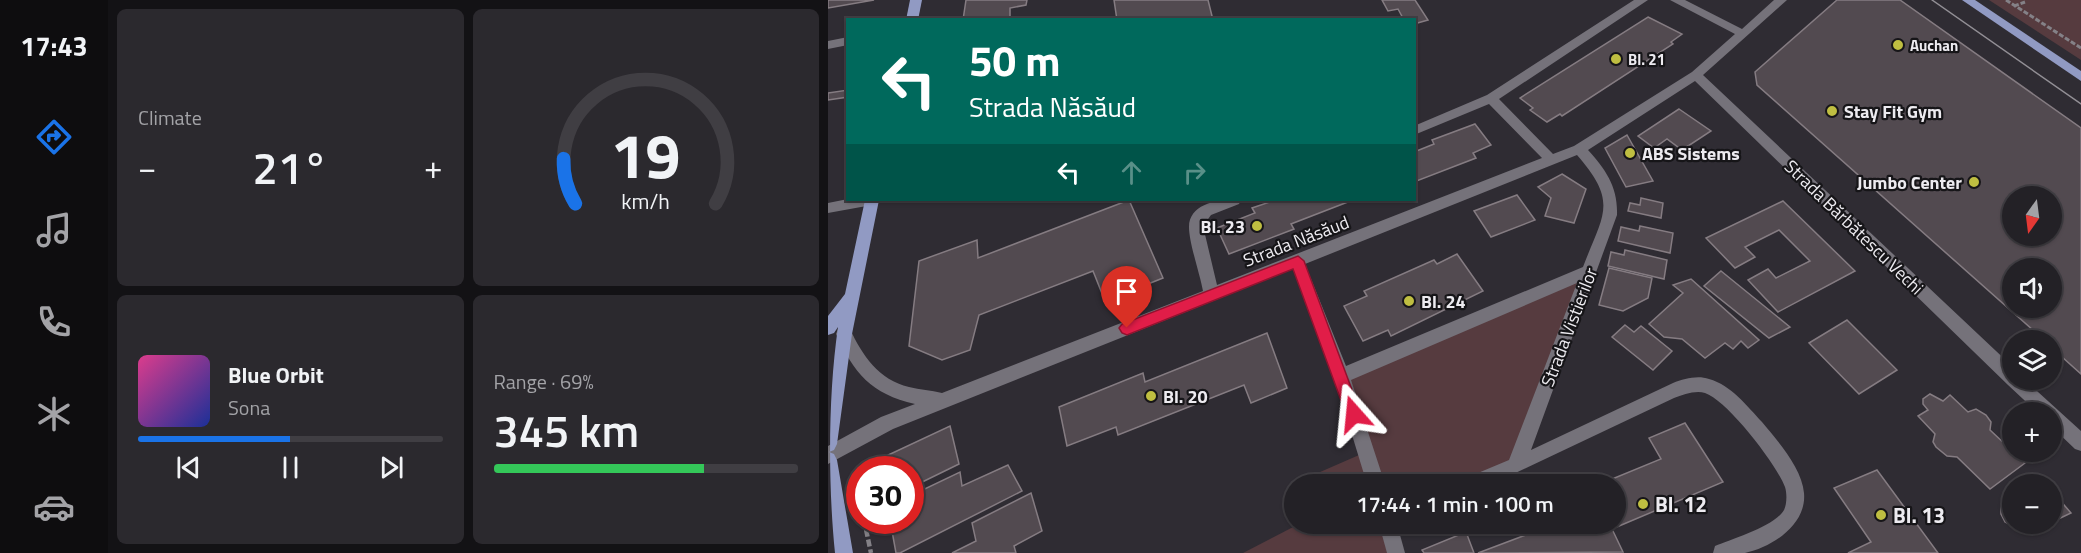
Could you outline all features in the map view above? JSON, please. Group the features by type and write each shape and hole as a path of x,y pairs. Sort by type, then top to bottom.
{"main road":[{"path":"912,18 916,0"},
{"path":"1968,0 2081,77"},
{"path":"828,444 836,331 852,294 872,201"},
{"path":"828,460 844,553"}],"street":[{"path":"1416,130 1491,98 1642,0"},
{"path":"1676,0 1743,34"},
{"name":"Strada Năsăud","path":"828,455 886,423 1579,149 1603,136 1696,75 1781,0"},
{"path":"828,45 846,41"},
{"name":"Strada Bărbătescu Vechi","path":"1696,75 2002,368"},
{"path":"1491,98 1552,160"},
{"name":"Strada Vistierilor","path":"1516,466 1610,214 1612,199 1603,176 1579,149"},
{"path":"828,208 866,201"},
{"path":"1212,295 1196,226 1198,217 1205,211 1231,201"},
{"path":"1298,261 1342,376 1373,474"},
{"path":"1342,376 1590,272"},
{"path":"836,331 862,369 884,386 906,396 945,400"},
{"path":"1496,474 1668,393 1688,386 1707,386 1725,394 1777,455 1795,491 1792,515 1783,525 1722,553"},
{"name":"Strada Bărbătescu Vechi","path":"2025,390 2038,402"},
{"name":"Strada Bărbătescu Vechi","path":"2062,425 2081,443"},
{"path":"1391,534 1396,553"}],"path":[{"path":"2006,0 2081,48"},
{"path":"2015,6 2025,3"},
{"path":"2075,45 2081,43"},
{"path":"867,534 871,553"}],"shaded area":[{"path":"1989,0 2081,0 2081,60"},
{"path":"1590,271 1516,466 1496,474 1316,474 1366,452 1342,376"},
{"path":"1284,532 1284,534 1391,534 1396,553 1243,553"}],"building":[{"path":"828,0 874,0 828,8"},
{"path":"966,0 1027,0 1026,5 1010,8 1010,18 963,18"},
{"path":"1114,0 1208,0 1212,18 1117,18"},
{"path":"1382,0 1415,0 1428,20 1416,23 1416,18 1403,18 1398,9 1388,11"},
{"name":"Jumbo Center","path":"1837,0 1900,0 2081,128 2081,374 2062,357 2062,330 2033,330 2019,318 2062,318 2062,258 2002,258 2002,303 1757,85 1755,72"},
{"name":"Bl. 21","path":"1648,17 1682,34 1671,42 1673,44 1562,116 1560,114 1547,122 1530,110 1533,108 1520,98"},
{"path":"846,90 846,97 828,100 828,93"},
{"path":"1679,109 1711,131 1682,150 1667,139 1654,148 1638,136"},
{"path":"1475,124 1491,145 1473,153 1476,158 1416,181 1416,151 1434,144 1432,140"},
{"path":"1627,135 1653,181 1626,187 1605,148"},
{"path":"1562,174 1586,189 1574,223 1545,216 1551,198 1538,187"},
{"path":"1517,195 1535,220 1491,237 1474,211"},
{"path":"1641,198 1663,203 1661,218 1628,211 1630,203 1640,205"},
{"path":"1129,201 1163,278 1105,301 1093,271 979,315 970,350 942,360 909,346 919,261 977,240 978,258"},
{"name":"Bl. 23","path":"1273,201 1350,201 1291,224 1294,229 1229,254 1217,228 1255,213 1252,208"},
{"path":"1783,201 1855,271 1778,312 1748,280 1768,269 1776,278 1810,261 1779,230 1745,247 1755,257 1735,268 1706,238"},
{"path":"1640,226 1673,233 1670,253 1618,241 1621,227 1639,231"},
{"path":"1625,250 1667,260 1664,279 1608,266 1611,252 1624,255"},
{"name":"Bl. 24","path":"1457,254 1483,291 1391,336 1388,330 1363,341 1344,306 1367,296 1364,291 1434,260 1437,264"},
{"path":"1609,268 1652,278 1648,298 1623,311 1599,305"},
{"path":"1721,271 1790,327 1769,338 1704,286"},
{"path":"1691,279 1759,340 1748,348 1741,341 1733,349 1725,343 1705,358 1682,339 1664,337 1649,324 1683,293 1673,285"},
{"path":"1847,320 1897,370 1859,394 1809,343"},
{"path":"1625,325 1634,332 1641,326 1672,351 1653,370 1612,337"},
{"name":"Bl. 20","path":"1267,333 1287,388 1251,403 1244,385 1118,435 1116,427 1067,446 1059,407 1143,373 1145,382"},
{"path":"1930,394 1943,401 1950,395 1968,412 1976,409 1986,415 1991,422 1990,430 2002,441 2002,462 2025,463 2010,474 2002,474 2002,480 1990,489 1957,457 1947,456 1936,447 1933,442 1935,434 1918,416 1928,410 1923,404 1923,399"},
{"name":"Bl. 12","path":"1685,423 1723,482 1626,523 1624,474 1661,459 1649,438"},
{"path":"950,426 959,464 924,481 924,456 886,456"},
{"path":"1008,465 1022,491 896,553 893,534 924,534 924,489 960,472 962,486"},
{"name":"Bl. 13","path":"1877,470 1938,553 1848,553 1871,542 1834,488"},
{"path":"1031,493 1042,531 1014,546 1016,553 952,553 976,541 972,523"},
{"path":"2062,503 2071,513 2062,517"},
{"path":"1461,534 1467,534 1474,553 1424,553 1422,550"},
{"name":"Bl. 12","path":"1528,534 1614,534 1623,552 1478,553"}],"tram line":[{"path":"1932,0 2081,104"}],"place":[{"name":"Auchan","path":"1898,45"},
{"name":"Bl. 21","path":"1616,59"},
{"name":"Stay Fit Gym","path":"1832,111"},
{"name":"ABS Sistems","path":"1630,153"},
{"name":"Jumbo Center","path":"1974,182"},
{"name":"Bl. 23","path":"1257,226"},
{"name":"Bl. 24","path":"1409,301"},
{"name":"Bl. 20","path":"1151,396"},
{"name":"Bl. 12","path":"1643,504"},
{"name":"Bl. 13","path":"1881,515"}],"route":[{"path":"1127,328 1298,261 1354,414"}]}
